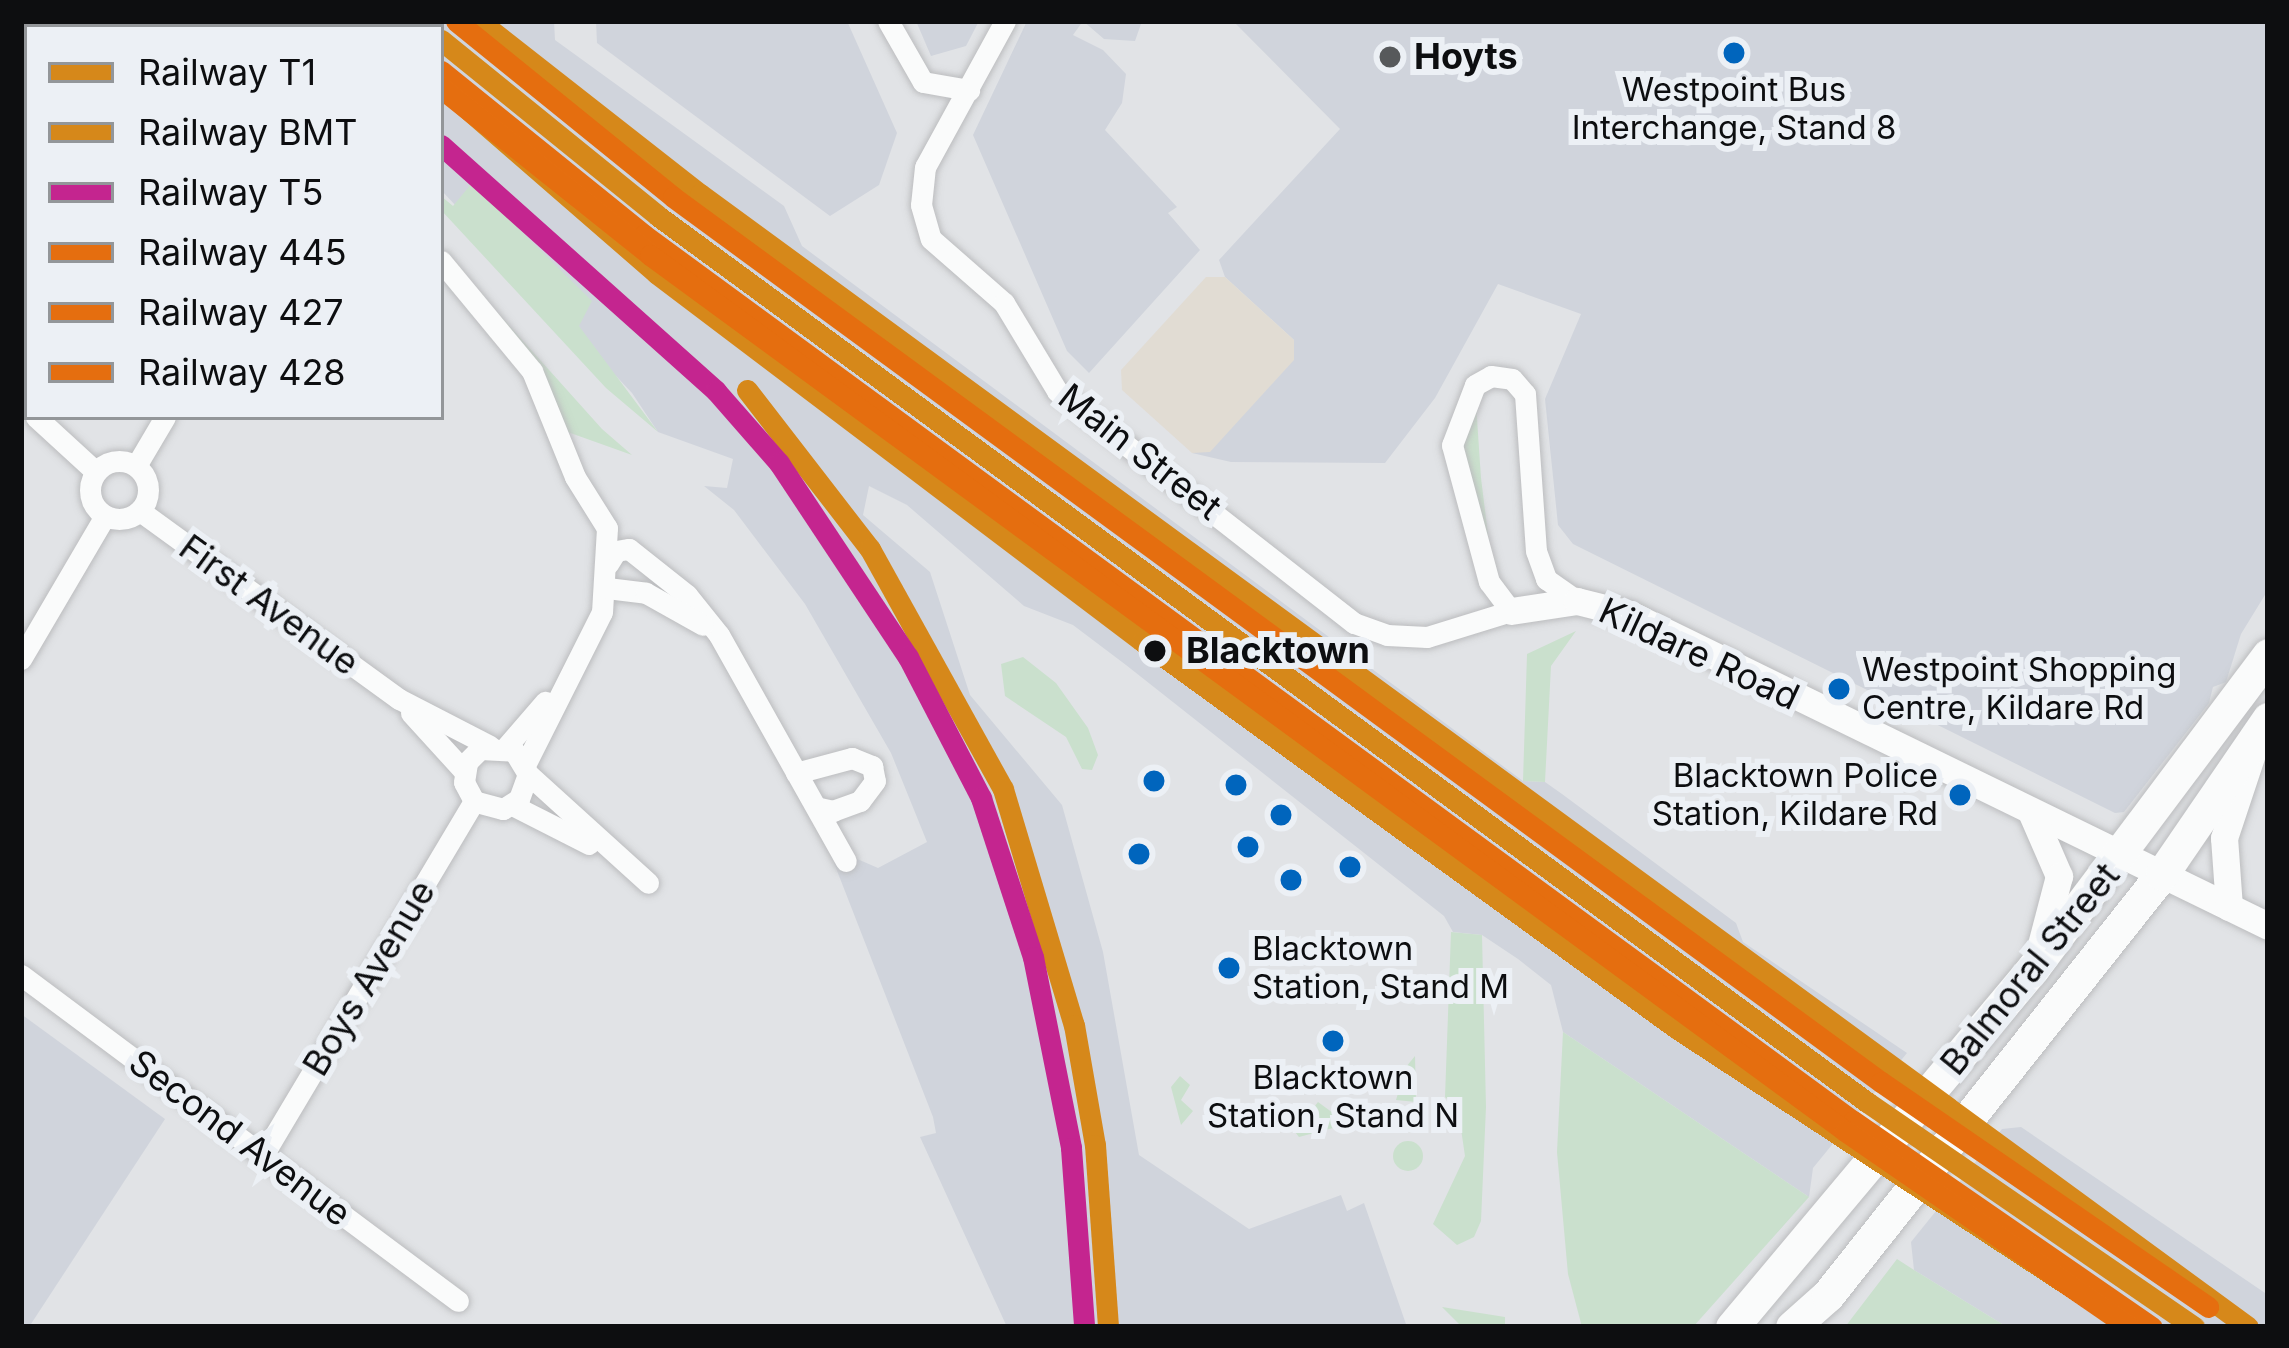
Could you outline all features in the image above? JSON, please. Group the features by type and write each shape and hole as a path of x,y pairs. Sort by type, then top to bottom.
{"main road":[{"name":"Balmoral Street","path":"1732,1327 2034,967 2268,656"},
{"name":"Balmoral Street","path":"1792,1327 1828,1295 2162,874 2262,729"},
{"path":"1810,1327 1828,1295"}],"street":[{"path":"889,21 923,82 969,90"},
{"name":"Main Street","path":"1005,21 926,167 926,230 1013,315 1057,391 1354,623 1427,637 1511,611"},
{"path":"444,265 532,371 575,477 605,519 607,588 560,685 512,805"},
{"path":"1511,611 1490,582 1452,445 1459,412 1491,376 1512,379 1525,394 1536,551 1546,580 1577,601"},
{"path":"39,420 96,472"},
{"path":"136,466 163,420"},
{"path":"105,516 89,491 96,472 110,462 136,466"},
{"path":"105,516 140,511 148,493 136,466"},
{"name":"First Avenue","path":"140,511 399,699 498,746 526,770"},
{"path":"21,659 105,516"},
{"path":"608,564 622,548 635,552 719,635 846,861"},
{"path":"607,588 646,593 719,635"},
{"name":"Kildare Road","path":"1511,611 1577,601 1629,614 2268,926"},
{"path":"560,685 464,772 474,801 512,805 610,854"},
{"name":"First Avenue","path":"399,699 464,772"},
{"path":"2229,907 2224,838 2262,729"},
{"path":"796,773 852,758 872,766 875,781 860,801 833,811 816,807"},
{"path":"526,770 610,854 648,883"},
{"name":"Boys Avenue","path":"263,1155 474,801"},
{"path":"2029,810 2048,835 2059,876 2034,967"},
{"name":"Second Avenue","path":"21,975 458,1301"}],"shaded area":[{"path":"256,21 554,21 555,40 784,206 802,246 1523,781 1545,782 1562,794 1736,923 1743,942 1907,1053 1813,1168 1809,1197 1563,1032 1551,985 1518,959 1482,935 1453,932 1444,916 1126,665 1073,625 1024,606 907,505 869,486 863,515 930,572 970,695 1062,805 1103,952 1139,1155 1249,1229 1341,1195 1347,1211 1364,1203 1407,1327 1007,1327 920,1137 936,1133 933,1117 834,863 855,858 878,868 927,842 891,753 805,604 734,510 704,486 727,488 733,459 658,432 632,393 444,193 444,24"},
{"path":"596,21 847,21 897,133 879,185 830,216 597,43"},
{"path":"916,21 979,21 966,46 931,56"},
{"path":"1027,21 1083,21 1073,35 1103,50 1126,74 1122,103 1105,130 1177,207 1168,213 1200,250 1089,373 1067,351 973,135"},
{"path":"1083,21 1142,21 1135,41 1104,39"},
{"path":"1233,21 2268,21 2268,590 2241,634 2226,682 2213,687 2209,703 2124,812 2115,813 1573,544 1558,525 1545,399 1581,314 1498,284 1435,398 1385,463 1231,462 1192,453 1294,340 1225,277 1219,260 1340,129"},
{"path":"1206,277 1225,277 1294,340 1294,360 1210,452 1192,453 1122,390 1121,370"},
{"path":"21,1014 165,1119 29,1327 21,1327"},
{"path":"2021,1127 2268,1295 2268,1327 2007,1327 1914,1270 1911,1242 2002,1129"}],"green space":[{"path":"472,183 592,301 579,326 658,432 606,388 444,213 444,198 453,206"},
{"path":"479,292 602,429 632,455 562,430"},
{"path":"844,317 930,378 921,390 837,327"},
{"path":"835,378 899,418 883,440 818,389"},
{"path":"1476,404 1481,478 1491,559 1461,444"},
{"path":"1576,631 1551,666 1545,782 1523,781 1527,654"},
{"path":"1023,657 1056,683 1088,728 1098,755 1092,770 1082,769 1066,737 1005,696 1001,664"},
{"path":"1451,932 1482,935 1486,1107 1481,1221 1474,1237 1457,1245 1433,1224 1465,1156 1458,1109 1445,1097"},
{"path":"1563,1032 1809,1197 1693,1327 1582,1327 1568,1274 1557,1152"},
{"path":"1415,1056 1416,1102 1396,1100 1406,1067"},
{"path":"1180,1076 1190,1085 1181,1100 1193,1111 1181,1125 1171,1087"},
{"path":"1318,1102 1348,1124 1299,1137 1295,1132"},
{"path":"1408,1141 1419,1145 1423,1156 1419,1167 1408,1171 1397,1167 1393,1156 1397,1145"},
{"path":"1897,1259 1914,1270 2007,1327 1845,1327"},
{"path":"1442,1307 1505,1317 1505,1327 1462,1327"}],"rail line":[{"name":"427","path":"456,21 673,197 1881,1082 2208,1307"},
{"name":"T1","path":"479,21 700,194 2248,1327"},
{"name":"BMT","path":"444,42 658,216 1867,1102 2194,1327"},
{"name":"445","path":"444,73 644,235 1853,1121 2152,1327"},
{"name":"T1","path":"444,89 657,274 1142,641 1676,1028 2132,1327"},
{"name":"428","path":"444,90 650,255 1845,1131 2129,1327"},
{"name":"T5","path":"444,148 716,391 779,463 908,657 981,798 1033,957 1071,1148 1084,1327"},
{"name":"T1","path":"747,390 870,549 1003,789 1074,1025 1095,1145 1108,1327"}],"place":[{"name":"Westpoint Bus Interchange, Stand 8","path":"1734,53"},
{"name":"Hoyts","path":"1390,57"},
{"name":"Blacktown","path":"1155,651"},
{"name":"Westpoint Shopping Centre, Kildare Rd","path":"1839,689"},
{"name":"Blacktown Police Station, Kildare Rd","path":"1960,795"},
{"name":"Blacktown Station, Stand M","path":"1229,968"},
{"name":"Blacktown Station, Stand N","path":"1333,1041"}]}
